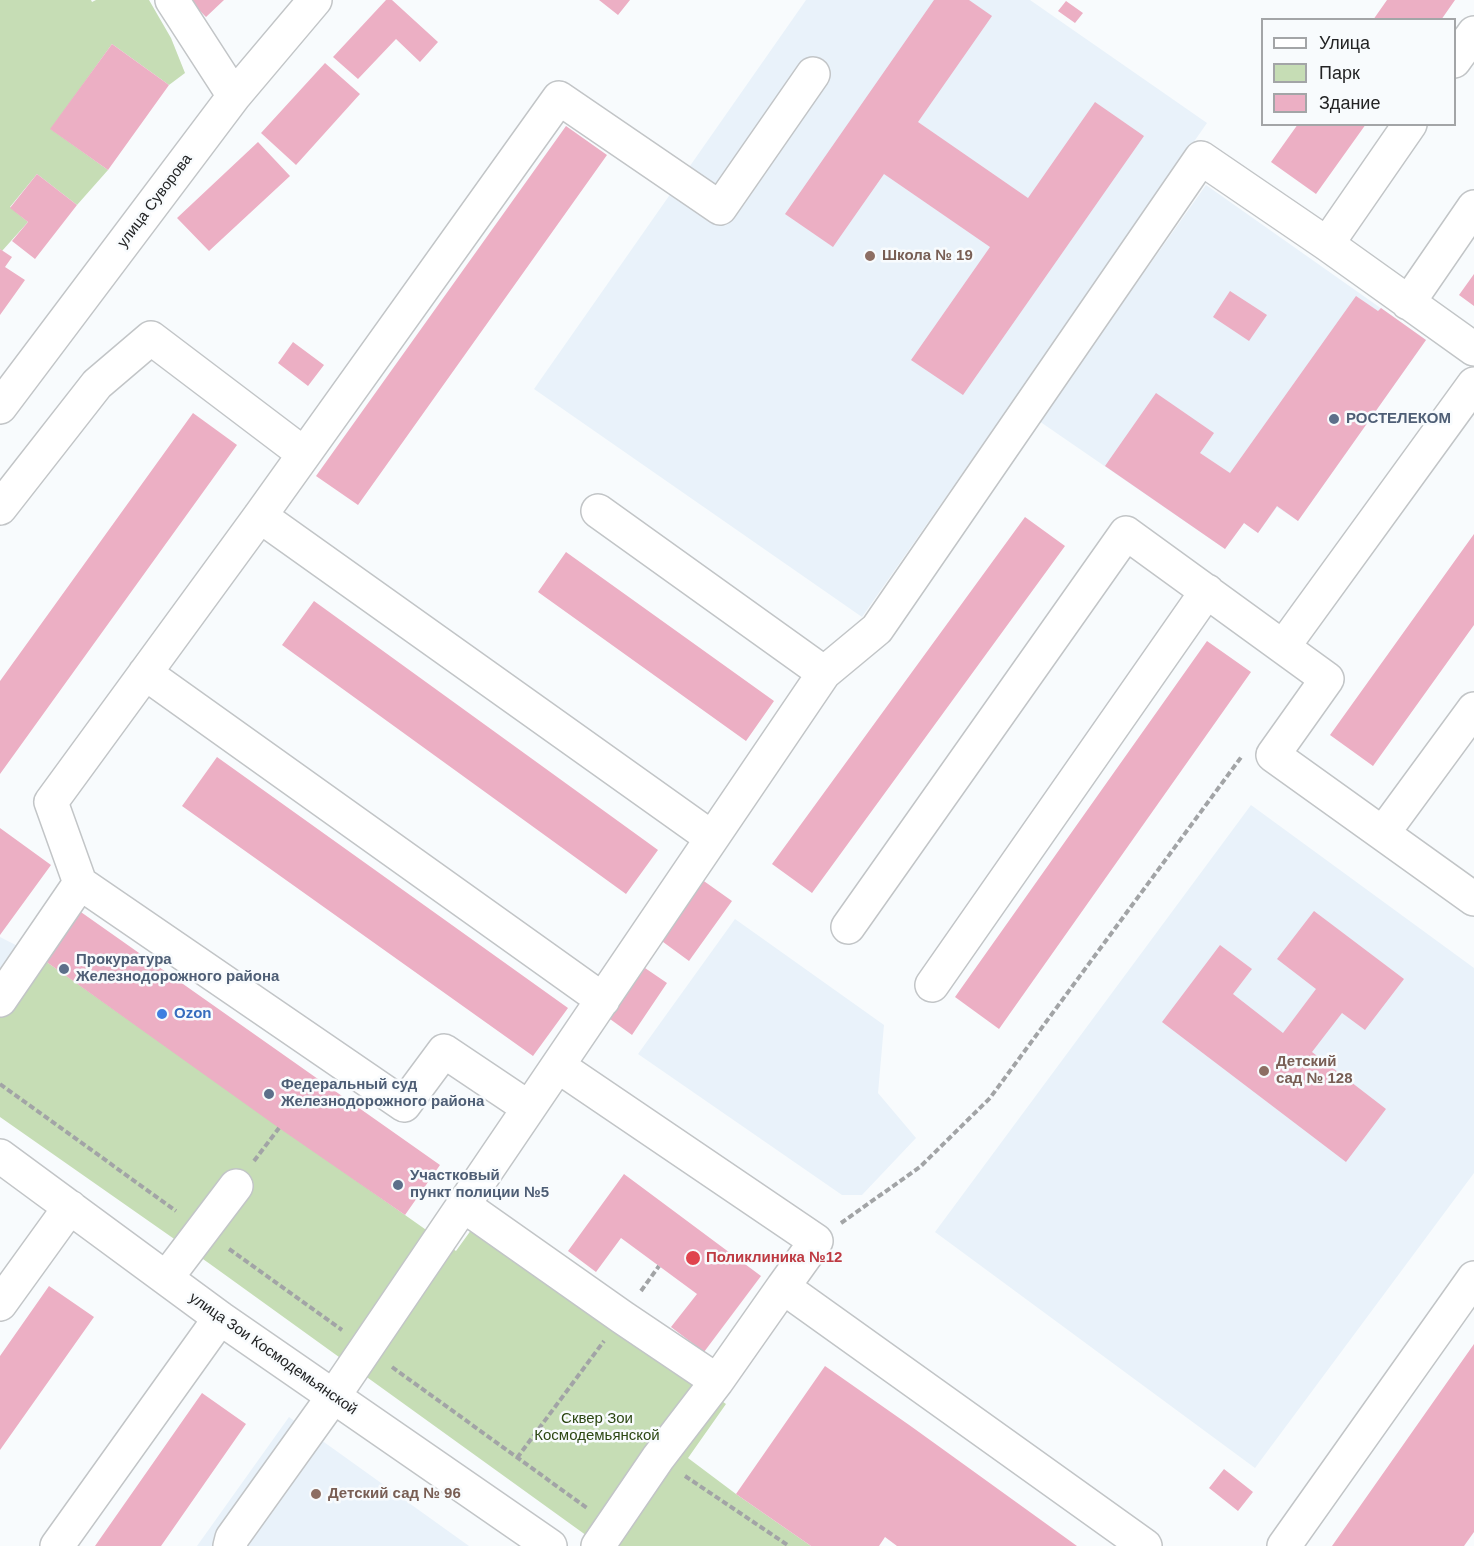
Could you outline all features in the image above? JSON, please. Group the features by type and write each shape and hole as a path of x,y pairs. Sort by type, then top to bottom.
{"street":[{"path":"172,0 234,96"},
{"name":"улица Суворова","path":"0,407 234,96 315,0"},
{"path":"1456,60 1474,33"},
{"path":"529,1108 444,1052 404,1105 81,883 51,802 260,516 559,98 720,208 813,74"},
{"path":"1327,244 1409,126"},
{"path":"230,1546 232,1538 367,1348 824,673 877,629 1201,158 1474,349"},
{"path":"1408,303 1474,207"},
{"path":"0,508 97,384 151,338 304,454"},
{"path":"1284,647 1474,384"},
{"path":"598,511 824,673"},
{"path":"260,516 712,838"},
{"path":"848,927 1126,533 1327,679 1273,755 1474,899"},
{"path":"932,985 1207,591"},
{"path":"145,673 603,1000"},
{"path":"1383,833 1474,709"},
{"path":"0,1000 81,883"},
{"path":"558,1066 816,1241 717,1381 658,1458 605,1536"},
{"name":"улица Зои Космодемьянской","path":"0,1156 220,1318 550,1546"},
{"path":"167,1277 236,1186"},
{"path":"463,1205 717,1381"},
{"path":"0,1304 70,1207"},
{"path":"1284,1546 1474,1278"},
{"path":"783,1287 1145,1546"},
{"path":"57,1546 220,1318"}],"path":[{"path":"816,1241 920,1167 990,1098 1245,752"},
{"path":"0,1084 517,1458 605,1536"},
{"path":"236,1186 279,1128"},
{"path":"517,1458 659,1266"},
{"path":"658,1458 789,1546"}],"shaded area":[{"name":"Школа № 19","path":"806,0 1030,0 1207,123 862,617 534,389"},
{"path":"1206,185 1426,340 1298,521 1277,507 1258,533 1244,523 1225,549 1039,421"},
{"name":"Детский сад № 128","path":"1251,805 1474,968 1474,1173 1255,1468 935,1232"},
{"path":"735,919 884,1025 878,1093 916,1138 862,1195 842,1195 638,1054"},
{"path":"0,937 41,958 0,1016"},
{"name":"Детский сад № 96","path":"289,1417 469,1546 197,1546"}],"green space":[{"path":"0,0 91,0 92,2 96,0 149,0 171,38 185,73 169,85 112,44 51,129 108,170 77,205 37,174 10,207 28,222 2,251 0,249"},
{"name":"Сквер Зои Космодемьянской","path":"41,958 456,1251 474,1226 726,1404 688,1458 811,1546 601,1546 210,1264 0,1117 0,1016"}],"building":[{"path":"189,0 224,0 206,17"},
{"path":"386,0 392,0 438,42 420,62 396,39 358,79 333,57"},
{"path":"599,0 630,0 618,15"},
{"path":"934,0 969,0 992,16 918,122 1028,198 1095,102 1144,136 963,395 911,360 990,247 884,174 833,247 785,214"},
{"path":"1387,0 1455,0 1442,18 1374,18"},
{"path":"1066,1 1083,13 1075,23 1058,11"},
{"path":"112,44 169,85 108,170 50,129"},
{"path":"325,63 360,94 296,165 261,133"},
{"path":"566,126 607,155 358,505 316,476"},
{"path":"1297,126 1365,126 1316,194 1271,162"},
{"path":"258,142 290,176 209,251 177,218"},
{"path":"37,174 77,205 35,259 12,241 28,222 10,208"},
{"path":"0,249 12,257 5,267 25,280 0,315"},
{"path":"1474,274 1474,306 1459,295"},
{"path":"1230,291 1267,315 1249,341 1213,317"},
{"path":"1356,296 1378,311 1381,308 1426,340 1298,521 1277,506 1258,533 1244,523 1225,549 1105,466 1156,393 1214,433 1200,453 1230,473"},
{"path":"293,342 324,365 308,386 278,363"},
{"path":"193,413 237,445 0,774 0,681"},
{"path":"1025,517 1065,546 812,893 772,864"},
{"path":"1474,534 1474,625 1373,766 1330,735"},
{"path":"566,552 774,701 746,741 538,592"},
{"path":"314,601 658,850 626,894 282,645"},
{"path":"1207,641 1251,672 999,1029 955,997"},
{"path":"217,757 568,1008 533,1056 182,806"},
{"path":"0,828 51,865 0,935"},
{"path":"701,879 732,901 689,961 659,939"},
{"path":"78,910 440,1165 405,1215 41,958"},
{"path":"1314,911 1404,979 1365,1030 1342,1013 1312,1052 1386,1109 1346,1162 1162,1022 1220,945 1252,969 1233,994 1283,1033 1316,989 1277,959"},
{"path":"645,968 667,983 632,1035 610,1019"},
{"name":"Поликлиника №12","path":"624,1174 761,1276 704,1352 671,1327 697,1294 621,1238 596,1272 568,1251"},
{"path":"49,1286 94,1317 0,1450 0,1356"},
{"path":"1474,1344 1474,1532 1464,1546 1332,1546"},
{"path":"825,1366 1077,1546 897,1546 885,1537 879,1546 811,1546 736,1494"},
{"path":"202,1393 246,1424 161,1546 95,1546"},
{"path":"1224,1469 1253,1492 1238,1511 1209,1488"}],"place":[{"name":"Школа № 19","path":"870,256"},
{"name":"РОСТЕЛЕКОМ","path":"1334,419"},
{"name":"Прокуратура Железнодорожного района","path":"64,969"},
{"name":"Ozon","path":"162,1014"},
{"name":"Детский сад № 128","path":"1264,1071"},
{"name":"Федеральный суд Железнодорожного района","path":"269,1094"},
{"name":"Участковый пункт полиции №5","path":"398,1185"},
{"name":"Поликлиника №12","path":"693,1258"},
{"name":"Детский сад № 96","path":"316,1494"}]}
